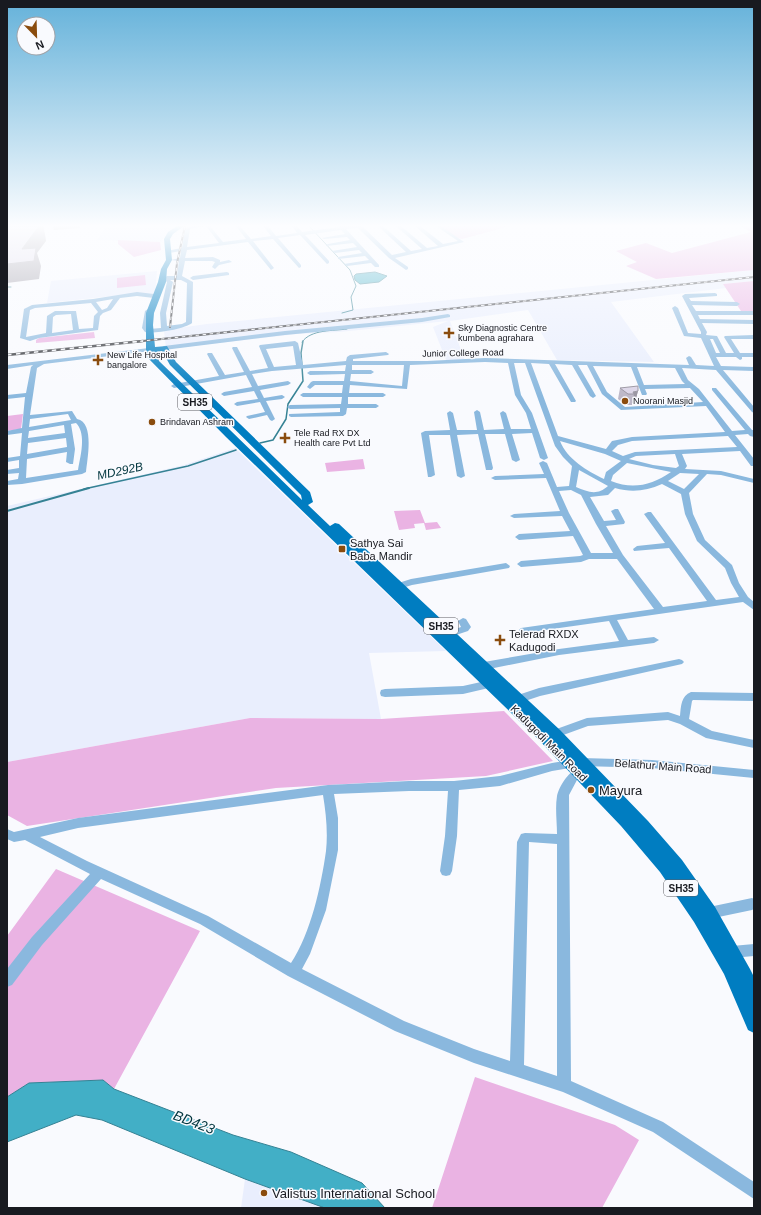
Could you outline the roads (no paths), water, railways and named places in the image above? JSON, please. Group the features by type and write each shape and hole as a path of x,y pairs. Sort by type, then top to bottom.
{"main road":[{"name":"SH35","path":"164,283 152,306 149,318 152,356 155,362 394,587 450,634 555,734 578,766 660,846 676,865 709,913 732,952 754,996"},
{"path":"164,348 170,359 194,383 264,455 306,494 302,500 290,499 174,386 150,362 149,350 164,348"},
{"name":"Kadugodi Main Road","path":"394,587 490,684 578,766 636,831 690,901 718,948 747,1006 754,1024"}],"street":[{"path":"158,283 147,314 147,331 183,326 189,323 190,283"},
{"path":"164,328 163,309 170,283"},
{"path":"715,295 685,296 704,332 703,336 719,369 754,411"},
{"path":"23,338 27,309 34,306 94,301 128,296 154,297"},
{"path":"94,301 96,308 102,310 109,309 118,297"},
{"path":"67,301 98,298 101,300"},
{"path":"20,329 19,338 30,339 96,329 97,316 112,298"},
{"path":"688,303 737,304"},
{"path":"675,308 686,335 703,336"},
{"path":"49,335 50,316 55,313 74,312 76,332"},
{"path":"694,313 754,313"},
{"path":"164,348 285,333 422,320 448,316"},
{"path":"698,321 754,322"},
{"path":"739,357 727,337 754,337"},
{"path":"272,369 262,347 295,344 300,367"},
{"path":"235,348 270,416 249,417"},
{"path":"7,367 149,350"},
{"path":"210,354 223,378"},
{"path":"291,415 343,414 349,358 352,356 386,354"},
{"path":"724,355 739,357 754,355"},
{"path":"689,358 694,368"},
{"path":"510,361 519,397 523,408 528,413 535,431 548,476 565,513 588,556"},
{"path":"527,361 556,443 562,452 576,465 610,483 633,489 663,481 683,466 678,452"},
{"name":"Junior College Road","path":"174,386 272,369 349,363 527,361 719,369 754,369"},
{"path":"22,482 24,441 29,395 34,367 42,362"},
{"path":"551,362 573,401"},
{"path":"310,387 313,383 347,383 377,384 405,388 407,363"},
{"path":"574,363 593,396"},
{"path":"589,364 604,393 623,409 707,404"},
{"path":"633,365 644,394"},
{"path":"12,375 14,366"},
{"path":"678,367 686,381 707,404 754,464"},
{"path":"310,373 371,372"},
{"path":"224,394 288,383"},
{"path":"641,387 692,386"},
{"path":"714,389 753,434"},
{"path":"7,397 29,395"},
{"path":"303,395 383,395"},
{"path":"237,404 282,397"},
{"path":"290,407 376,406"},
{"path":"477,412 489,468"},
{"path":"450,413 461,476"},
{"path":"503,413 516,460"},
{"path":"7,483 82,472 86,442 83,426 80,422 71,419 27,419"},
{"path":"7,432 26,430 71,419"},
{"path":"70,462 71,450 69,435 71,419"},
{"path":"431,475 425,433 535,431"},
{"path":"608,452 615,443 632,439 753,434"},
{"path":"24,441 69,435"},
{"path":"555,437 627,459 678,470 706,471 753,477"},
{"path":"554,489 572,488 585,495 605,493 610,483 609,474 621,467 627,459 635,454 742,449"},
{"path":"7,460 71,450"},
{"path":"572,488 576,465"},
{"path":"7,472 22,470"},
{"path":"685,493 706,471"},
{"path":"495,478 548,476"},
{"path":"663,481 685,493"},
{"path":"685,493 689,514 701,541 729,567 735,583 746,599 754,607"},
{"path":"585,495 619,556 661,611"},
{"path":"600,524 621,522 615,512"},
{"path":"514,516 565,513"},
{"path":"648,514 714,604"},
{"path":"519,537 576,533"},
{"path":"637,549 671,545"},
{"path":"521,564 581,559 588,556 619,556"},
{"path":"394,587 506,566"},
{"path":"524,630 746,599"},
{"path":"611,617 625,643"},
{"path":"450,634 465,629 466,627 463,621"},
{"path":"484,666 559,652 654,640"},
{"path":"519,699 547,690 679,662"},
{"path":"385,693 463,690 490,684"},
{"path":"684,720 687,700 691,696 754,697"},
{"path":"555,734 588,722 668,716 684,720 710,735 754,744"},
{"name":"Belathur Main Road","path":"26,835 78,823 328,790 409,786 454,786 500,781 578,766 652,764 754,774"},
{"path":"564,1085 563,795 578,766"},
{"path":"446,871 452,836 454,786"},
{"path":"293,971 304,954 320,910 332,850 332,818 328,790"},
{"path":"7,834 14,836 26,835 99,872 204,920 293,971 402,1026 474,1056 564,1085 658,1127 754,1191"},
{"path":"517,1069 523,842 525,838 530,836 564,839"},
{"path":"7,980 37,941 99,872"},
{"path":"709,913 752,904"},
{"path":"732,952 754,950"}],"water":[{"name":"BD423","path":"103,1080 114,1089 233,1135 291,1152 362,1183 385,1208 325,1208 245,1179 102,1120 76,1115 7,1142 7,1097 29,1083"}],"waterway":[{"name":"MD292B","path":"342,313 353,310 351,297 356,286 355,283"},
{"name":"MD292B","path":"303,341 311,335 317,333 347,329"},
{"name":"MD292B","path":"260,443 273,440 286,419 288,404 303,381 301,353 303,341"},
{"name":"MD292B","path":"84,489 188,466 236,450"},
{"name":"MD292B","path":"7,511 89,488"}],"railway":[{"path":"170,327 175,283"},
{"path":"133,342 700,283"},
{"path":"7,355 143,341"}],"place":[{"name":"Sky Diagnostic Centre kumbena agrahara","path":"449,333"},
{"name":"New Life Hospital bangalore","path":"98,360"},
{"name":"Noorani Masjid","path":"625,401"},
{"name":"Brindavan Ashram","path":"152,422"},
{"name":"Tele Rad RX DX Health care Pvt Ltd","path":"285,438"},
{"name":"Sathya Sai Baba Mandir","path":"342,549"},
{"name":"Telerad RXDX Kadugodi","path":"500,640"},
{"name":"Mayura","path":"591,790"},
{"name":"Valistus International School","path":"264,1193"}]}
